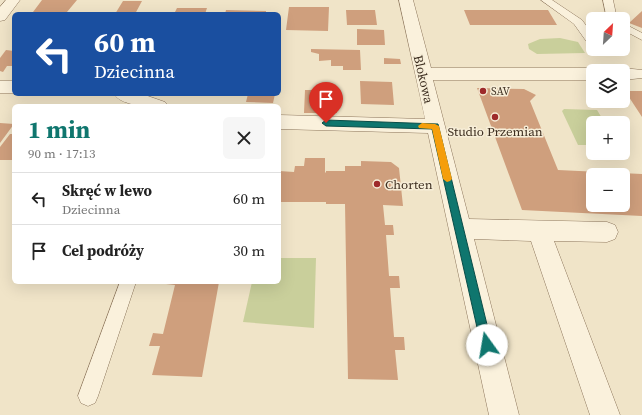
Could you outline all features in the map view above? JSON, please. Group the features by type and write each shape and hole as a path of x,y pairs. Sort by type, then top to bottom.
{"street":[{"path":"0,17 13,0"},
{"name":"Blokowa","path":"406,0 504,415"},
{"path":"423,74 586,74"},
{"path":"0,87 12,87"},
{"path":"129,96 153,104"},
{"path":"281,122 435,126"},
{"path":"459,229 607,232"},
{"path":"539,231 605,415"}],"lane":[{"path":"546,0 578,22 586,33"},
{"path":"607,1 610,12"},
{"path":"630,30 642,37"},
{"path":"88,396 127,284"}],"green space":[{"path":"560,38 578,42 585,53 537,54 529,49 528,44 540,39"},
{"path":"564,109 597,110 601,116 586,116 586,145 578,145 562,111"},
{"path":"281,258 316,258 314,328 243,322 252,284 281,284"}],"building":[{"path":"42,0 77,0 67,12 33,12"},
{"path":"123,1 142,1 136,12 116,12"},
{"path":"289,7 329,7 328,31 286,30"},
{"path":"177,8 207,8 206,12 175,12"},
{"path":"226,10 266,11 266,12 226,12"},
{"path":"346,10 375,10 377,25 347,25"},
{"path":"464,10 548,10 557,25 470,25"},
{"path":"642,11 642,28 630,22"},
{"path":"357,29 384,30 385,45 357,45"},
{"path":"311,49 360,50 361,70 343,70 343,66 331,66 331,60 319,61 319,54 311,52"},
{"path":"6,50 12,51 12,66 7,66 3,72 0,71 0,58"},
{"path":"384,58 400,59 401,64 384,64"},
{"path":"360,81 392,82 394,105 361,104"},
{"path":"477,88 524,89 536,95 530,101 558,170 586,171 586,212 630,212 630,173 642,174 642,216 522,210"},
{"path":"305,90 337,90 337,113 304,113"},
{"path":"630,91 642,91 642,117 630,99"},
{"path":"248,96 275,96 273,103 246,102"},
{"path":"0,123 12,124 12,127 0,143"},
{"path":"10,134 12,134 12,160 0,160 0,147"},
{"path":"305,158 325,158 326,173 326,171 345,171 345,166 361,166 361,161 391,162 399,168 403,206 383,205 385,225 393,225 394,235 386,235 389,276 399,276 400,288 390,288 394,337 404,337 405,350 395,350 398,380 348,379 345,204 326,204 326,202 281,202 281,171 294,172 295,166 304,166"},
{"path":"166,284 219,284 202,377 152,375 160,346 149,346 153,333 163,334 175,285"}],"slow traffic":[{"path":"422,126 435,126 447,179"}],"place":[{"name":"SAV","path":"483,91"},
{"name":"Studio Przemian","path":"495,117"},
{"name":"Chorten","path":"377,184"}],"route":[{"path":"326,123 435,126 487,345"}]}
